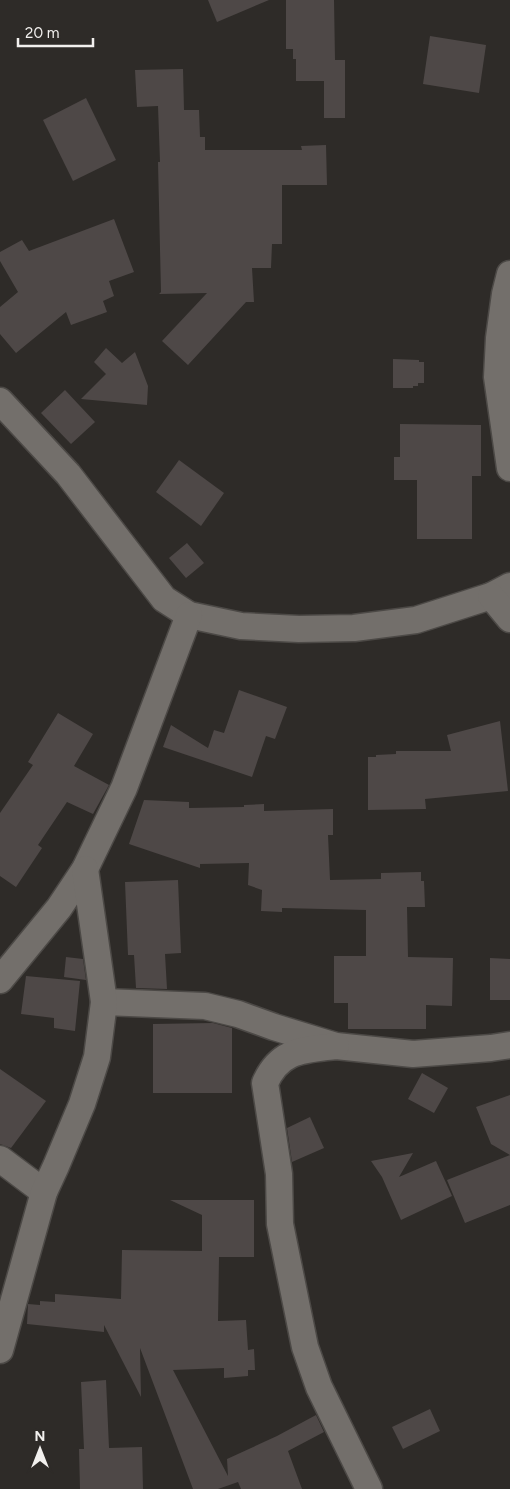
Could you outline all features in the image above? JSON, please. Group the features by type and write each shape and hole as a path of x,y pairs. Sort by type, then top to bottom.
{"street":[{"path":"510,274 505,294 499,338 497,377 510,468"},
{"path":"0,401 68,474 164,599 188,615 241,626 299,629 354,628 416,620 501,591 510,619"},
{"path":"0,980 59,908 85,869 124,788 188,615"},
{"path":"0,1350 44,1192 82,1104 97,1057 104,1002 85,869"},
{"path":"104,1002 205,1006 238,1014 336,1046 413,1054 510,1045"},
{"path":"336,1046 299,1050 286,1056 271,1070 265,1083 279,1174 280,1224 305,1347 319,1387 369,1489"},
{"path":"0,1159 44,1192"}],"building":[{"path":"208,0 269,0 217,22"},
{"path":"286,0 334,0 335,60 345,60 345,118 324,118 324,81 296,81 296,59 293,59 293,49 286,49"},
{"path":"430,36 486,45 479,93 423,84"},
{"path":"183,69 184,110 199,110 200,137 205,137 205,150 302,150 301,146 326,145 327,185 282,185 282,244 272,244 271,268 252,268 254,302 246,302 188,365 162,341 207,293 159,294 161,292 158,106 137,107 135,70"},
{"path":"86,98 116,160 73,181 43,120"},
{"path":"114,219 134,272 109,281 114,296 103,301 107,312 71,325 66,312 16,353 0,334 0,307 18,292 0,261 0,252 22,240 29,251"},
{"path":"106,348 122,363 135,352 148,386 147,405 81,399 106,374 94,362"},
{"path":"393,359 419,360 419,362 424,362 424,383 418,383 418,386 413,386 413,388 393,388"},
{"path":"65,390 95,422 71,444 41,413"},
{"path":"400,424 481,425 481,476 472,476 472,539 417,539 417,480 394,480 394,457 400,457"},
{"path":"179,460 224,493 201,526 156,492"},
{"path":"187,543 204,563 186,578 169,558"},
{"path":"239,690 287,707 275,739 266,736 252,777 163,747 171,725 208,748 214,730 224,733"},
{"path":"58,713 93,734 74,766 109,785 93,814 67,802 38,845 42,848 16,887 0,876 0,813 33,765 28,762"},
{"path":"500,721 508,791 425,799 426,809 368,810 368,757 396,754 396,751 451,751 447,735"},
{"path":"144,800 189,802 189,808 244,807 244,805 264,804 264,811 333,809 333,835 328,835 330,880 381,879 381,873 421,872 421,881 424,881 425,907 407,907 408,957 453,958 452,1006 426,1005 426,1029 348,1029 348,1003 334,1003 334,956 366,956 366,910 282,908 282,912 261,911 262,890 248,885 249,863 200,864 200,868 129,844"},
{"path":"178,880 181,953 165,954 167,989 136,988 134,955 128,955 125,882"},
{"path":"66,957 83,959 86,980 64,977"},
{"path":"490,958 510,959 510,1000 490,1000"},
{"path":"26,976 80,981 75,1031 54,1028 54,1018 21,1014"},
{"path":"213,1023 232,1028 232,1093 153,1093 153,1024"},
{"path":"0,1069 46,1101 11,1148 0,1144"},
{"path":"422,1073 448,1088 434,1113 408,1099"},
{"path":"510,1095 510,1155 491,1144 476,1107"},
{"path":"310,1117 324,1148 292,1162 287,1128"},
{"path":"413,1153 399,1177 436,1161 452,1196 401,1220 382,1177 371,1161"},
{"path":"510,1155 510,1205 465,1223 447,1180"},
{"path":"170,1200 254,1200 254,1257 219,1257 218,1321 246,1320 248,1350 254,1349 255,1370 248,1370 248,1376 224,1378 224,1368 173,1370 228,1476 227,1459 277,1436 316,1415 324,1432 288,1451 302,1489 241,1489 238,1482 218,1489 193,1489 140,1348 141,1397 104,1325 104,1332 27,1324 28,1304 40,1305 40,1301 55,1302 55,1294 121,1299 122,1250 202,1251 202,1215"},
{"path":"106,1380 109,1448 142,1447 143,1489 80,1489 79,1449 84,1449 81,1382"},
{"path":"430,1409 440,1431 403,1449 392,1427"}]}
